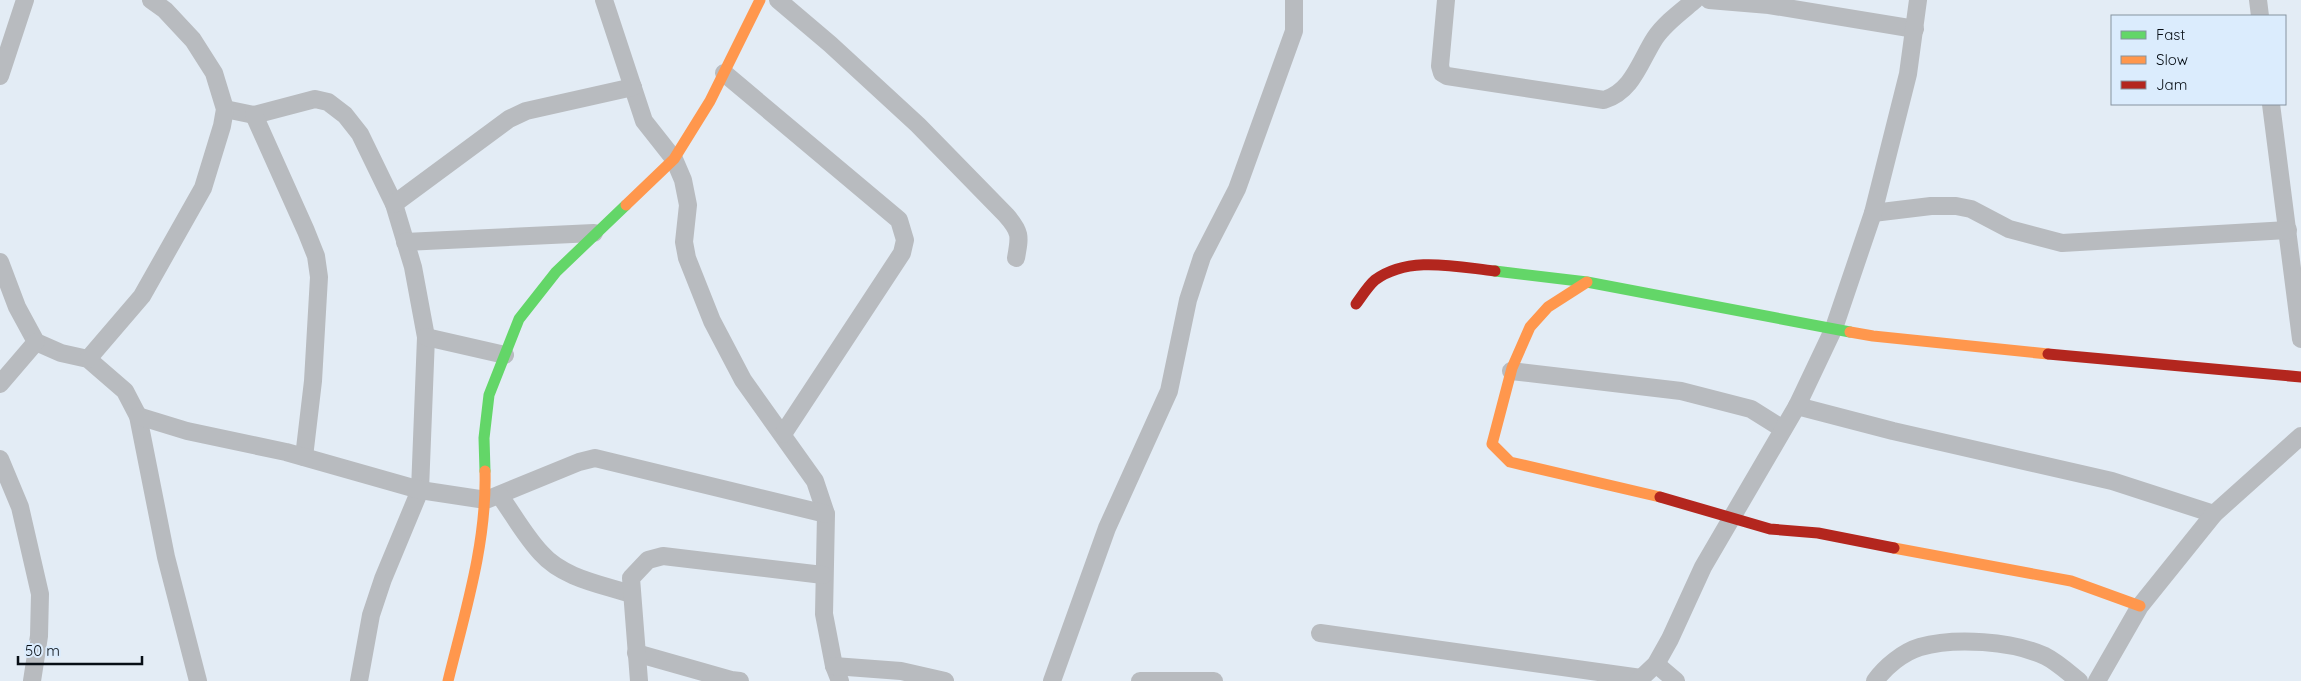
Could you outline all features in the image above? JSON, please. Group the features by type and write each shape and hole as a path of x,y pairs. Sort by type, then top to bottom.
{"street":[{"path":"0,76 25,0"},
{"path":"88,359 142,296 203,188 222,126 225,109 214,73 193,40 165,10 151,0"},
{"path":"604,0 644,121 674,159 683,180 688,204 684,242 687,258 712,321 743,380 815,482 826,514 824,614 837,674 901,671 945,681"},
{"path":"448,681 493,498 484,438 489,395 519,319 556,272 594,233 674,159 710,100 760,0"},
{"path":"778,0 830,44 918,125 1006,215 1017,227 1020,238 1016,258"},
{"path":"1052,681 1107,528 1169,391 1188,300 1202,256 1237,189 1289,48 1294,31 1294,0"},
{"path":"1446,0 1440,66 1442,73 1447,76 1604,100 1616,97 1640,67 1656,37 1696,0"},
{"path":"1709,0 1778,7 1915,29"},
{"path":"1320,634 1640,679 1656,664 1682,615 1703,567 1797,406 1834,328 1873,213 1908,74 1918,0"},
{"path":"2258,0 2260,15"},
{"path":"724,73 900,220 905,240 902,253 782,434"},
{"path":"394,204 509,119 526,110 633,87"},
{"path":"225,109 254,115 315,100 328,102 345,115 360,134 394,204 421,305 426,337 420,490 383,579 371,615 359,681"},
{"path":"2271,105 2301,339"},
{"path":"254,115 283,175 316,256 319,277 312,381 304,457"},
{"path":"1873,213 1931,206 1956,206 1971,209 2009,229 2062,243 2288,230"},
{"path":"405,242 594,233"},
{"path":"0,262 17,307 36,342 61,352 88,359 125,391 138,416 166,557 198,681"},
{"path":"1356,304 1374,281 1389,272 1414,265 1464,267 1587,282 1873,336 2301,377"},
{"path":"1587,282 1562,296 1540,315 1530,327 1511,370 1501,414 1493,432 1492,444 1500,456 1510,462 1653,495 1770,529 1818,533 2071,581 2140,606"},
{"path":"426,337 505,355"},
{"path":"0,384 36,342"},
{"path":"1511,370 1680,391 1713,398 1751,409 1783,429"},
{"path":"1797,406 1893,431 2112,481 2214,514"},
{"path":"138,416 187,431 304,457 420,490 493,498 579,462 595,458 826,514"},
{"path":"2097,681 2140,606 2214,514 2301,436"},
{"path":"0,459 20,507 40,594 39,636 32,681"},
{"path":"493,498 540,553 554,564 574,576 631,594"},
{"path":"639,681 631,578 638,568 648,560 663,556 824,575"},
{"path":"1875,681 1886,667 1919,647 1958,641 1992,644 2046,656 2079,681"},
{"path":"636,653 740,681"},
{"path":"1656,664 1676,681"},
{"path":"1140,681 1214,681"}],"traffic: fast":[{"path":"485,471 484,438 489,395 519,319 556,272 626,205"},
{"path":"1495,271 1587,282 1850,332"}],"traffic: slow":[{"path":"626,205 674,159 710,101 760,0"},
{"path":"1587,282 1548,307 1530,327 1512,368 1492,444 1510,462 1660,497"},
{"path":"1850,332 2048,354"},
{"path":"448,681 479,551 485,498 485,471"},
{"path":"1894,548 2071,581 2140,606"}],"traffic: jam":[{"path":"1356,304 1375,280 1388,272 1403,267 1449,265 1495,271"},
{"path":"2048,354 2301,377"},
{"path":"1660,497 1770,529 1818,533 1894,548"}]}
